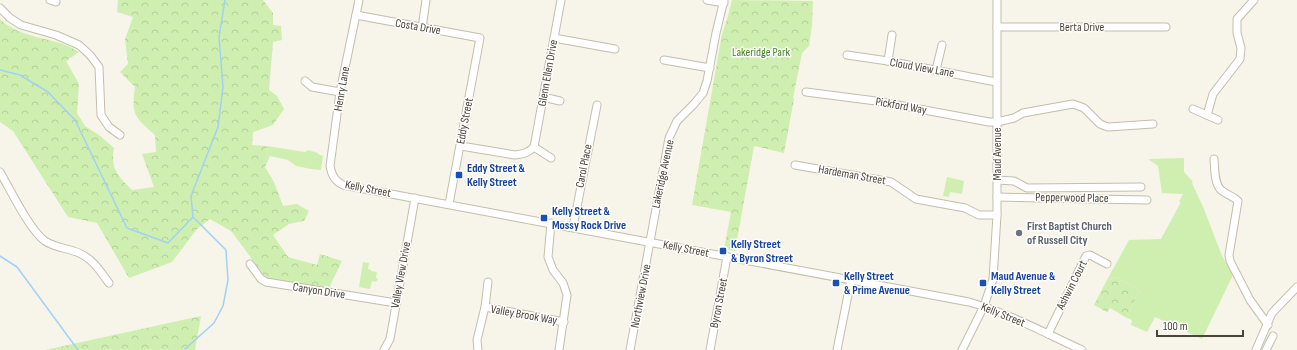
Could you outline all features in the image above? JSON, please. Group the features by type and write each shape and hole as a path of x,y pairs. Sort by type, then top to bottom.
{"street":[{"name":"Henry Lane","path":"333,177 330,166 340,92 359,0"},
{"path":"422,28 426,0"},
{"name":"Glenn Ellen Drive","path":"534,147 561,0"},
{"path":"707,0 724,2"},
{"name":"Maud Avenue","path":"962,350 984,306 992,279 997,216 997,0"},
{"path":"1207,115 1213,94 1240,59 1241,48 1237,33 1237,19 1254,0"},
{"name":"Lakeridge Avenue","path":"650,242 669,138 677,121 703,93 724,2"},
{"path":"0,8 10,18 21,25 56,35 79,45 90,55 98,67 101,114 109,127 120,135"},
{"name":"Costa Drive","path":"356,15 480,38"},
{"name":"Berta Drive","path":"997,27 1166,27"},
{"path":"888,61 892,35"},
{"name":"Eddy Street","path":"449,204 480,38"},
{"path":"554,38 615,49"},
{"path":"936,70 942,45"},
{"name":"Cloud View Lane","path":"847,56 888,61 996,82"},
{"path":"664,60 710,68"},
{"path":"305,81 312,87 340,92"},
{"name":"Pickford Way","path":"806,92 876,101 987,122 997,122"},
{"path":"544,97 560,101"},
{"path":"997,122 1014,118 1023,113 1074,104 1084,108 1100,124 1108,128 1153,124"},
{"name":"Carol Place","path":"573,228 597,105"},
{"path":"1192,109 1218,120"},
{"path":"461,146 515,155 523,154 534,147 551,158"},
{"path":"1214,159 1217,185 1222,191 1238,201 1229,255 1230,261 1250,300 1268,325"},
{"name":"Hardeman Street","path":"795,165 891,182 916,199 965,208 979,215 997,216"},
{"path":"0,172 34,230 44,240 54,246 79,253 93,262 109,283"},
{"name":"Kelly Street","path":"333,177 343,185 969,302 984,306 1082,350"},
{"path":"997,180 1014,181 1027,188 1141,187"},
{"name":"Pepperwood Place","path":"997,196 1147,200"},
{"name":"Valley View Drive","path":"384,350 390,339 415,198"},
{"path":"551,224 548,257 553,270 563,283 567,295 564,322 558,350"},
{"name":"Northview Drive","path":"630,350 650,242"},
{"name":"Ashwin Court","path":"1048,334 1086,256 1090,255 1107,264"},
{"name":"Byron Street","path":"710,350 727,257"},
{"name":"Canyon Drive","path":"250,264 261,279 266,282 396,303"},
{"path":"837,350 851,280"},
{"path":"478,350 477,340 485,307 488,282"},
{"path":"1256,350 1272,313 1297,287"},
{"name":"Valley Brook Way","path":"485,307 564,322"},
{"path":"1266,350 1273,336"}],"green space":[{"path":"118,0 263,0 273,13 273,25 281,26 282,40 273,42 269,90 277,96 284,109 273,125 253,132 252,145 267,146 266,155 270,156 265,167 274,182 283,206 297,204 309,211 304,221 289,224 273,235 288,257 317,265 320,254 342,261 329,288 267,279 231,231 210,219 197,229 172,262 129,278 97,223 68,217 13,131 0,122 0,19 8,26 18,31 59,43 79,52 66,61 79,84 77,113 85,126 99,135 114,148 113,161 116,172 132,190 154,187 142,154 156,152 155,135 136,115 134,110 135,87 120,72 128,64 125,39 133,17 117,12"},
{"name":"Lakeridge Park","path":"732,0 813,1 809,46 802,53 784,153 754,146 735,251 724,249 731,212 692,205 722,34"},
{"path":"267,146 305,152 308,150 318,153 323,156 321,170 296,166 288,160 266,155"},
{"path":"1184,158 1184,172 1193,182 1192,183 1204,209 1222,256 1233,275 1202,339 1155,317 1147,332 1131,325 1132,320 1127,318 1139,290 1116,277 1107,280 1129,240 1161,239 1181,202 1179,202 1183,194 1162,193 1158,166 1148,159"},
{"path":"947,177 964,181 962,194 950,192 949,197 943,196"},
{"path":"363,262 369,263 368,269 377,272 376,278 378,279 376,282 372,281 370,289 359,287"},
{"path":"1116,277 1139,290 1127,318 1110,308 1107,312 1094,305 1107,280"},
{"path":"201,316 195,350 45,350"}],"waterway":[{"path":"184,350 214,323 223,306 228,280 226,250 193,217 191,196 218,127 223,87 219,37 225,0"},
{"path":"0,70 20,75 48,92 75,120 127,228 168,243 193,217"},
{"path":"0,256 17,267 78,350"}],"place":[{"name":"Eddy Street & Kelly Street","path":"459,175"},
{"name":"Kelly Street & Mossy Rock Drive","path":"544,218"},
{"name":"First Baptist Church of Russell City","path":"1019,233"},
{"name":"Kelly Street & Byron Street","path":"723,251"},
{"name":"Kelly Street & Prime Avenue","path":"836,283"},
{"name":"Maud Avenue & Kelly Street","path":"983,283"}]}
